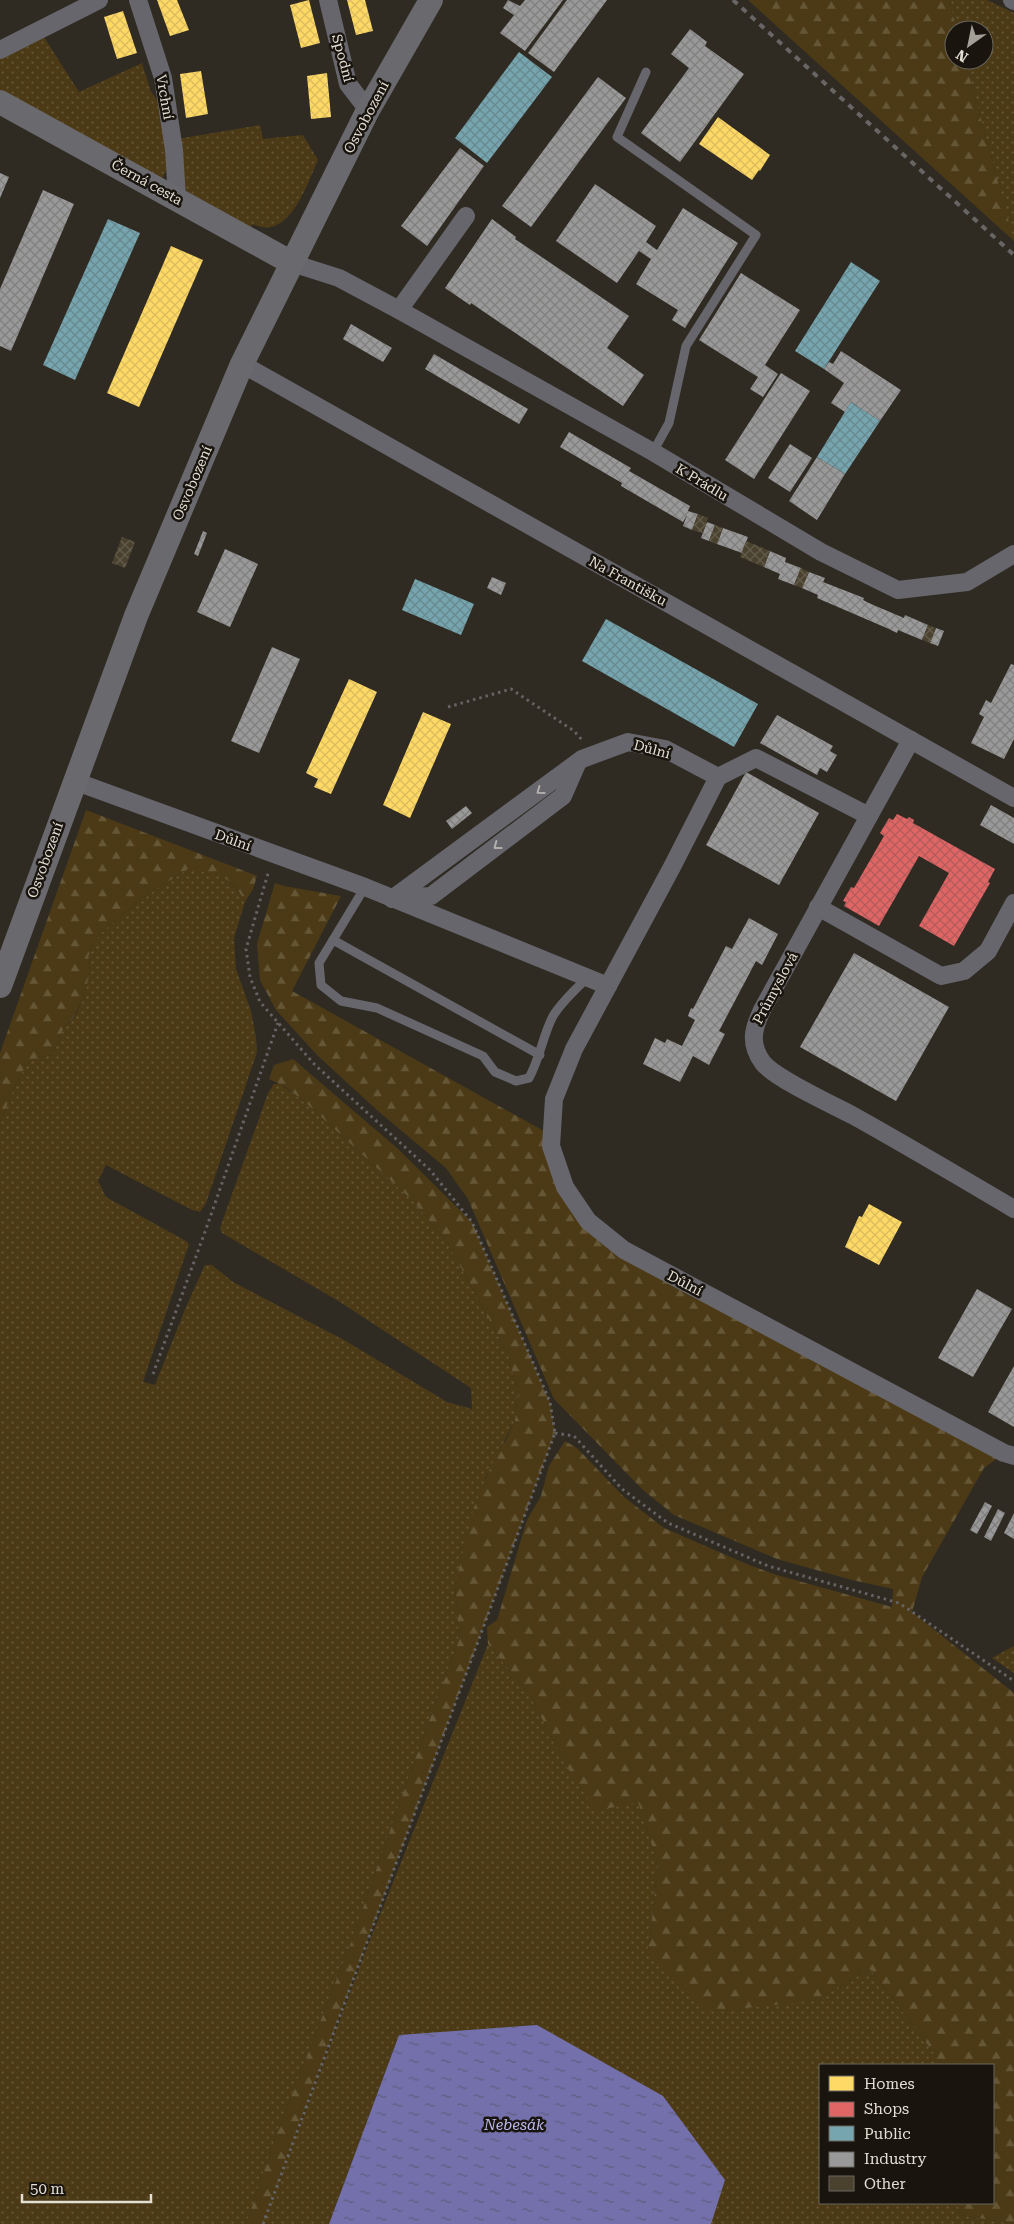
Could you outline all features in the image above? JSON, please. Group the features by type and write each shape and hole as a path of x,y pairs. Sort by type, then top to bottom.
{"main road":[{"name":"Osvobození","path":"0,986 136,616 242,364 368,110 431,0"},
{"name":"Černá cesta","path":"0,102 292,263"}],"street":[{"path":"0,50 99,0"},
{"name":"Vrchní","path":"138,0 163,78 174,150 177,198"},
{"name":"Spodní","path":"328,0 348,84 368,110"},
{"path":"400,310 466,216"},
{"name":"K Prádlu","path":"292,263 339,278 400,310 653,452 821,552 898,590 966,582 1014,554"},
{"name":"Na Františku","path":"242,364 1014,798"},
{"name":"Průmyslová","path":"911,740 753,1029 754,1048 764,1064 786,1079 889,1136 1014,1209"},
{"name":"Důlní","path":"392,899 578,763 595,754 628,742 664,749 718,777 574,1049 554,1099 550,1146 565,1187 588,1221 624,1250 1004,1453 1014,1456"},
{"path":"718,777 756,758 869,816"},
{"name":"Důlní","path":"74,781 365,887 608,986"},
{"path":"818,907 941,976 964,971 988,951 1014,903"}],"lane":[{"path":"646,72 617,137 756,236 686,346 669,423 653,452"},
{"path":"365,887 319,962 321,985 341,1001 377,1008 483,1056 495,1072 516,1081 529,1078 540,1055 553,1017 562,1003 588,978"},
{"path":"333,940 540,1055"}],"path":[{"path":"448,707 511,689 574,731 595,754"},
{"path":"263,2224 370,1941 555,1433 550,1402 472,1222 430,1170 315,1065 260,1002 250,977 246,949 274,855"},
{"path":"153,1374 278,1022"},
{"path":"555,1433 574,1436 622,1488 668,1523 768,1566 899,1603 1014,1681"}],"green space":[{"path":"748,0 949,0 954,20 944,20 944,70 968,70 1014,241"},
{"path":"949,0 987,0 1014,13 1014,242 968,70 994,70 994,20 954,20"},
{"path":"42,34 79,92 142,63 151,92 159,102 169,165 161,181 0,91 0,53"},
{"path":"260,125 263,139 303,135 318,160 302,196 286,218 277,225 266,227 253,224 251,227 186,191 177,139"},
{"path":"86,810 257,876 253,889 245,902 234,885 228,880 215,874 188,869 142,898 102,932 93,944 88,957 90,971 84,997 72,1020 64,1027 52,1055 35,1059 25,1067 12,1092 0,1126 0,1053"},
{"path":"188,869 206,871 222,876 235,886 245,902 234,938 236,969 251,1011 257,1052 206,1203 200,1212 192,1210 106,1165 98,1181 106,1197 189,1244 143,1382 155,1385 205,1265 212,1265 233,1282 344,1340 447,1402 472,1409 471,1388 340,1302 222,1233 220,1228 268,1093 274,1084 280,1084 305,1102 413,1201 447,1242 508,1354 518,1394 515,1420 486,1477 455,1585 459,1640 412,1767 352,1940 278,2130 246,2224 0,2224 0,1126 12,1092 25,1067 35,1059 52,1055 64,1027 73,1020 84,997 90,971 88,957 93,944 102,932 142,898"},
{"path":"275,883 341,896 292,991 551,1135 588,1221 1004,1453 984,1468 922,1577 912,1612 1014,1693 1014,2224 960,2215 958,2204 994,2204 994,2064 942,2064 870,1969 813,2001 706,2012 648,1953 658,1865 638,1802 596,1811 570,1772 529,1694 488,1644 487,1627 497,1620 527,1520 541,1496 549,1466 565,1441 577,1448 624,1497 664,1528 749,1565 777,1575 892,1607 893,1589 852,1580 777,1559 674,1515 643,1490 554,1399 468,1199 446,1168 378,1111 318,1056 276,1010 260,980 257,944"},
{"path":"293,1059 397,1148 472,1222 550,1402 555,1433 263,2224 246,2224 278,2130 352,1940 412,1767 459,1640 455,1585 473,1510 497,1452 506,1440 515,1420 518,1394 508,1354 447,1242 413,1201 305,1102 284,1086 269,1079 274,1065"},
{"path":"488,1644 529,1694 570,1772 638,1801 658,1865 648,1953 813,2001 870,1969 942,2064 819,2064 819,2204 958,2204 960,2215 1014,2224 711,2224 399,2035 329,2224 263,2224 366,1950"},
{"path":"1014,1646 1014,1673 992,1658"}],"water":[{"name":"Nebesák","path":"537,2025 663,2096 725,2180 711,2224 329,2224 399,2035"}],"building: Homes":[{"path":"157,0 177,0 189,30 170,36"},
{"path":"309,0 320,43 301,48 290,5"},
{"path":"347,0 365,0 373,31 356,35"},
{"path":"123,11 137,53 117,59 104,17"},
{"path":"201,71 208,114 186,118 180,74"},
{"path":"327,73 331,117 311,119 307,76"},
{"path":"718,117 770,155 752,180 699,144"},
{"path":"171,246 203,260 139,407 107,393"},
{"path":"349,679 377,692 331,794 314,787 318,779 306,773"},
{"path":"423,712 451,724 410,818 383,805"},
{"path":"869,1204 902,1222 879,1265 845,1247 859,1216 862,1217"}],"building: Shops":[{"path":"897,814 907,819 909,817 914,820 913,823 995,869 988,882 990,883 954,946 919,926 949,873 919,856 879,926 844,906 846,902 843,901 851,887 854,888 884,836 880,833 889,818 893,820"}],"building: Public":[{"path":"519,52 552,77 487,163 455,138"},
{"path":"108,219 140,233 75,380 43,365"},
{"path":"851,262 880,281 824,369 795,351"},
{"path":"851,402 880,421 845,474 817,457"},
{"path":"415,579 474,604 461,635 402,610"},
{"path":"606,619 758,704 734,747 582,661"}],"building: Industry":[{"path":"508,0 520,6 525,0 563,0 525,51 500,33 514,15 503,8"},
{"path":"567,0 607,0 554,72 528,53"},
{"path":"690,29 707,42 705,46 744,74 680,162 641,133 689,68 671,54"},
{"path":"598,77 626,98 531,227 502,206"},
{"path":"460,148 484,166 427,246 401,226"},
{"path":"0,173 9,177 0,198"},
{"path":"595,184 656,226 646,242 657,250 683,208 738,243 685,328 672,320 678,310 636,284 651,259 639,251 617,283 556,241"},
{"path":"43,190 74,204 11,351 0,346 0,289"},
{"path":"492,219 516,237 515,239 629,316 607,348 644,375 623,406 471,303 470,305 445,288"},
{"path":"741,273 800,310 765,365 778,374 763,397 750,389 758,377 699,340"},
{"path":"351,324 392,348 383,362 343,339"},
{"path":"841,351 901,390 880,421 851,402 845,412 831,403 844,383 824,369 829,362 833,364"},
{"path":"434,354 528,409 519,424 425,369"},
{"path":"781,373 810,391 754,479 725,460"},
{"path":"569,432 631,468 629,471 690,506 688,511 698,514 692,530 683,526 687,515 683,522 621,486 622,483 560,447"},
{"path":"790,444 812,458 790,492 768,478"},
{"path":"817,457 845,474 817,520 789,501"},
{"path":"707,522 715,525 709,541 701,538"},
{"path":"723,528 748,537 742,553 717,544"},
{"path":"203,531 207,533 198,556 194,554"},
{"path":"225,549 258,564 230,627 197,612"},
{"path":"770,551 786,558 785,562 801,568 794,585 778,579 780,574 764,567"},
{"path":"809,572 825,578 823,582 864,598 863,600 871,604 904,618 905,615 928,625 922,640 898,630 897,633 817,598 818,595 802,588"},
{"path":"492,577 506,583 501,595 487,588"},
{"path":"936,628 944,631 938,646 930,643"},
{"path":"272,647 300,659 259,753 231,741"},
{"path":"1011,664 1014,665 1014,739 1004,759 971,743 984,717 979,714 986,700 991,703"},
{"path":"777,715 833,746 830,751 837,755 827,772 820,768 817,775 760,743"},
{"path":"746,772 819,813 779,885 706,845"},
{"path":"991,805 1014,818 1014,844 980,825"},
{"path":"466,806 472,813 452,829 446,821"},
{"path":"749,918 778,934 762,965 756,961 719,1031 725,1034 709,1065 693,1056 680,1082 643,1064 655,1038 665,1043 667,1039 682,1046 695,1020 688,1016 691,1008 693,1009 726,946 732,949"},
{"path":"854,953 949,1007 896,1101 800,1047"},
{"path":"977,1289 1012,1309 973,1377 938,1358"},
{"path":"1014,1366 1014,1427 988,1412"},
{"path":"985,1502 992,1506 977,1534 970,1530"},
{"path":"998,1509 1005,1513 991,1541 984,1537"},
{"path":"1014,1513 1014,1539 1004,1533"}],"building: Other":[{"path":"698,514 708,518 703,533 692,530"},
{"path":"715,525 723,528 717,544 709,541"},
{"path":"122,537 135,542 125,568 112,563"},
{"path":"746,541 770,551 764,567 740,557"},
{"path":"801,568 809,572 802,588 794,585"},
{"path":"928,625 936,628 930,643 922,640"}],"railway":[{"path":"733,0 1014,255"}]}
